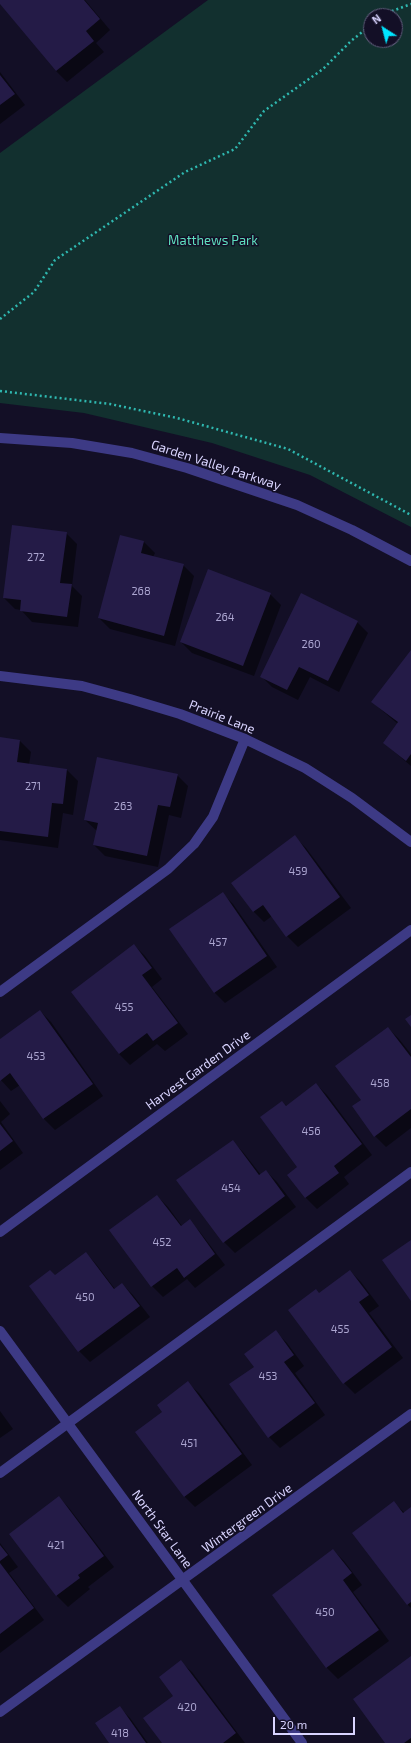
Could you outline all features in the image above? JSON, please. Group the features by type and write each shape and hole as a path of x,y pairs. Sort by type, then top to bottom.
{"street":[{"name":"Garden Valley Parkway","path":"0,438 72,443 125,452 187,468 297,505 352,530 411,561"},
{"name":"Prairie Lane","path":"0,676 82,686 180,714 245,739 305,768 352,798 411,842"},
{"path":"0,992 168,869 194,844 213,817 245,739"},
{"name":"Harvest Garden Drive","path":"0,1232 411,930"},
{"path":"0,1473 411,1172"},
{"name":"North Star Lane","path":"0,1331 302,1743"},
{"name":"Wintergreen Drive","path":"0,1712 183,1581 411,1414"}],"path":[{"path":"400,8 411,4"},
{"path":"0,319 34,292 55,260 185,172 235,149 264,111 323,69 351,41 363,31"},
{"path":"0,392 110,404 177,418 288,449 411,515"}],"green space":[{"name":"Matthews Park","path":"208,0 411,0 411,527 310,475 212,443 84,413 0,403 0,153"}],"building":[{"path":"0,0 84,0 100,19 86,31 94,41 56,71 0,4"},
{"path":"0,75 15,94 0,105"},
{"path":"12,525 67,532 60,583 72,584 67,617 20,611 21,600 3,598"},
{"path":"120,535 144,541 141,553 184,564 164,636 98,618"},
{"path":"208,569 271,593 243,666 180,642"},
{"path":"301,593 358,621 328,681 299,667 287,690 260,677"},
{"path":"411,650 411,754 406,761 383,743 398,722 371,702"},
{"path":"0,737 20,740 17,762 67,769 63,804 52,803 48,837 0,831"},
{"path":"97,757 178,774 170,807 158,805 147,856 93,845 98,823 84,820"},
{"path":"295,835 340,897 286,937 263,905 253,912 231,883"},
{"path":"223,892 267,956 214,993 169,929"},
{"path":"134,944 152,968 142,975 178,1023 153,1041 147,1033 119,1054 71,992"},
{"path":"40,1010 93,1084 43,1119 10,1073 0,1081 0,1039"},
{"path":"411,1015 411,1027 405,1019"},
{"path":"388,1027 411,1057 411,1109 374,1137 352,1106 361,1100 335,1066"},
{"path":"316,1083 362,1144 334,1166 339,1173 305,1198 287,1175 297,1167 260,1117 282,1101 286,1106"},
{"path":"0,1124 13,1141 0,1151"},
{"path":"233,1140 259,1175 266,1170 285,1196 223,1243 176,1180"},
{"path":"157,1195 181,1226 190,1219 215,1254 184,1278 177,1268 151,1287 109,1230"},
{"path":"411,1240 411,1301 382,1260"},
{"path":"86,1252 114,1289 122,1283 140,1306 78,1352 29,1286 50,1270 55,1275"},
{"path":"350,1270 369,1295 359,1302 392,1347 343,1384 288,1310 316,1289 319,1293"},
{"path":"276,1330 294,1355 284,1362 315,1403 268,1438 229,1384 254,1367 244,1354"},
{"path":"188,1381 242,1454 184,1497 135,1432 162,1412 157,1405"},
{"path":"59,1496 104,1556 78,1575 80,1578 56,1596 9,1534"},
{"path":"394,1501 403,1513 411,1507 411,1602 407,1605 352,1533"},
{"path":"0,1545 8,1555 0,1561"},
{"path":"333,1549 352,1573 343,1580 379,1630 326,1668 272,1595"},
{"path":"0,1563 34,1608 0,1634"},
{"path":"411,1656 411,1738 404,1743 385,1743 353,1699"},
{"path":"181,1660 236,1733 223,1743 162,1743 143,1718 173,1696 159,1677"},
{"path":"120,1706 146,1743 109,1743 95,1723"}]}
